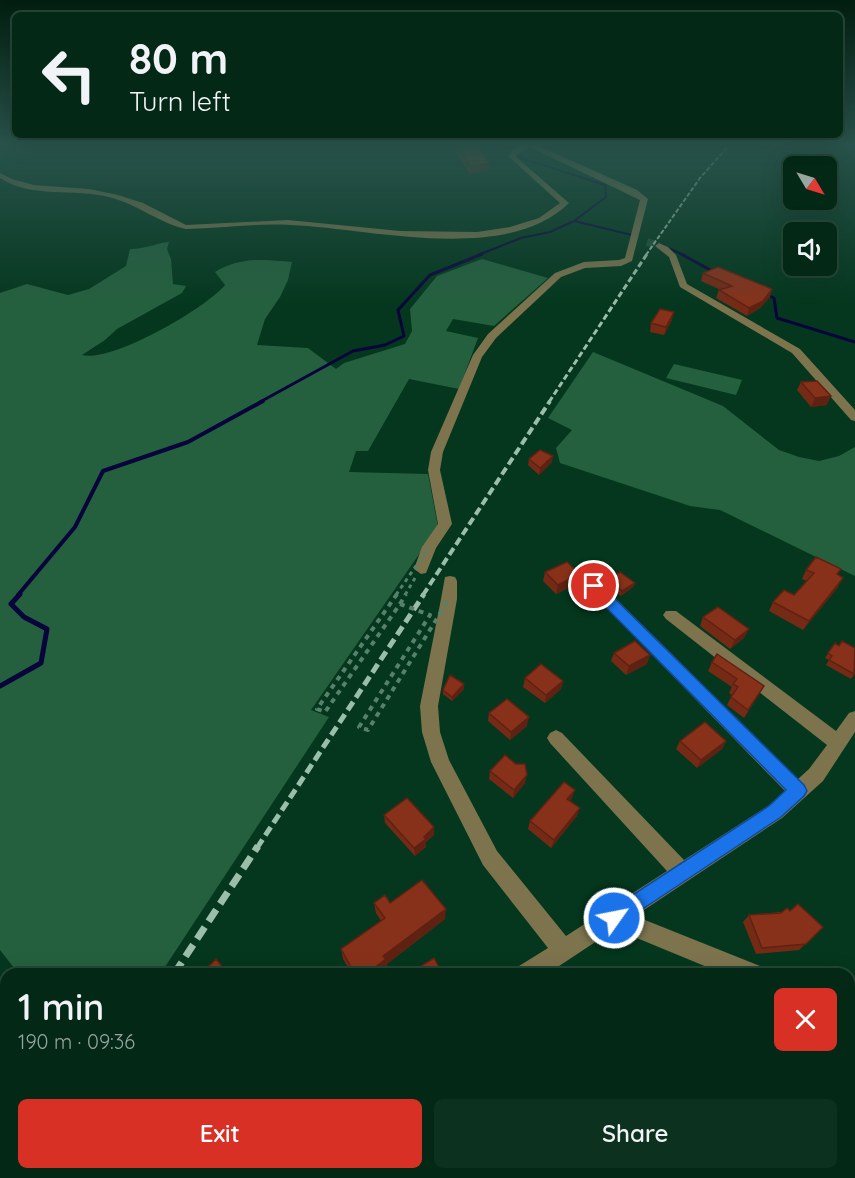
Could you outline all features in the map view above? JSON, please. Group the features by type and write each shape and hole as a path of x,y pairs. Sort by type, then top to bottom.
{"street":[{"path":"117,198 141,205 173,225 186,227 285,222 374,233 478,234 526,226 545,219 565,203 559,198"},
{"path":"421,569 429,547 445,524 434,470 437,452 477,357 492,336 558,275 584,265 621,263 629,259 638,238 643,198"},
{"path":"659,246 668,249 675,257 683,285 796,351 855,417"},
{"path":"594,586 798,791"},
{"path":"450,590 429,706 430,732 440,762 490,858 564,951"},
{"path":"671,615 839,744"},
{"path":"537,968 775,812 816,775 855,718"},
{"path":"556,738 683,873"},
{"path":"614,918 737,968"}],"path":[{"path":"421,569 400,604 325,712 317,709 429,547"},
{"path":"400,604 430,615 359,727 368,730 450,590"}],"green space":[{"path":"169,242 167,249 171,259 173,284 186,286 182,293 117,329 82,355 114,351 135,343 179,320 225,285 215,272 243,261 292,262 288,280 265,319 257,345 308,348 336,369 344,363 405,344 412,331 410,309 437,276 482,259 548,278 494,326 453,319 446,331 478,338 459,389 409,379 368,451 356,451 349,472 428,474 438,527 311,710 329,717 164,968 14,968 0,950 0,293 27,284 68,295 89,289 126,266 130,249"},
{"path":"593,352 723,406 779,450 819,461 839,456 855,447 855,576 720,510 690,506 560,463 556,448 572,430 548,418"},
{"path":"674,364 742,380 736,395 666,378"}],"building":[{"path":"718,267 772,289 763,301 749,308 719,290 732,286 703,273"},
{"path":"660,309 674,312 666,327 651,323"},
{"path":"817,381 831,396 815,398 801,382"},
{"path":"540,450 553,456 540,468 529,459"},
{"path":"816,557 841,569 837,574 843,578 809,621 773,602 784,590 794,595 814,573 806,570"},
{"path":"567,562 580,574 558,585 545,572"},
{"path":"620,572 635,583 622,591 608,580"},
{"path":"718,607 749,629 735,640 703,617"},
{"path":"635,641 650,655 629,666 614,653"},
{"path":"842,641 855,648 854,674 829,660 832,656 828,653 835,643 839,646"},
{"path":"717,654 764,686 748,710 731,697 738,687 733,684 737,679 712,662"},
{"path":"541,664 563,681 546,695 525,678"},
{"path":"450,675 464,684 452,697 443,690"},
{"path":"507,699 529,717 511,732 489,713"},
{"path":"705,722 726,741 701,760 680,741"},
{"path":"505,755 516,764 525,764 527,775 514,790 490,771"},
{"path":"564,782 575,790 567,799 580,808 554,840 530,821"},
{"path":"407,798 434,827 424,837 426,839 414,848 384,815"},
{"path":"422,880 446,909 383,956 386,959 374,968 352,968 341,949 385,918 374,903 385,895 390,903"},
{"path":"798,904 823,927 806,944 762,948 749,915 781,913 787,908 790,911"},
{"path":"434,958 440,968 418,968"},
{"path":"216,959 223,968 207,968"}],"waterway":[{"path":"574,221 605,198"},
{"path":"478,255 521,238 550,232 574,221"},
{"path":"574,221 632,235"},
{"path":"659,244 684,255"},
{"path":"260,402 353,351 385,345 404,336 398,310 430,275 482,254"},
{"path":"681,254 714,272"},
{"path":"766,294 774,298 777,318 855,342"},
{"path":"18,595 75,527 103,471 188,442 263,401"},
{"path":"0,686 41,663 47,629 24,617 11,604 20,594"}],"tunnel":[{"path":"647,242 659,246"}],"railway":[{"path":"646,255 686,198"},
{"path":"549,402 647,254"},
{"path":"423,595 550,401"},
{"path":"257,848 424,594"},
{"path":"178,968 258,846"}],"route":[{"path":"594,586 798,791 775,812 614,918"}]}
